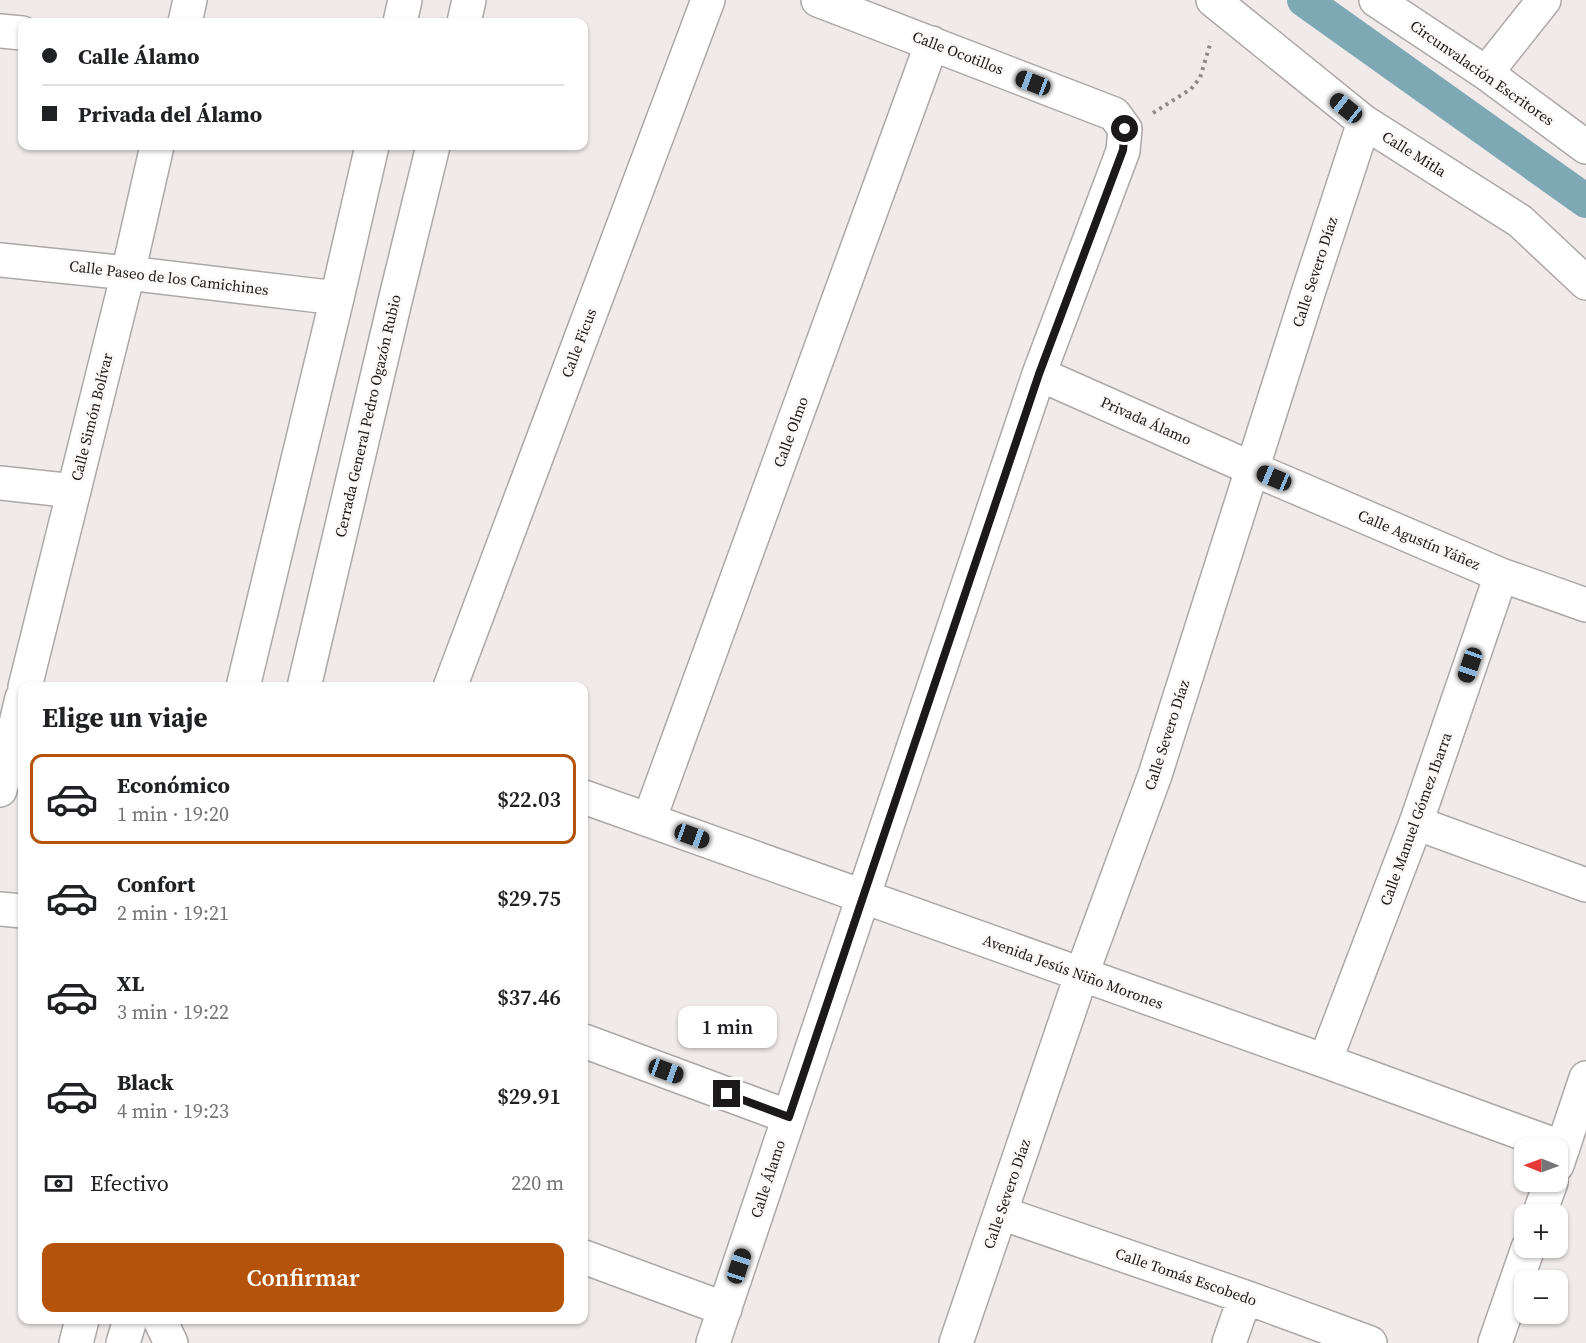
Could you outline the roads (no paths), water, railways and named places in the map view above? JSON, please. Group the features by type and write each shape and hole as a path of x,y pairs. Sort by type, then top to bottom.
{"street":[{"path":"186,18 190,0"},
{"path":"401,18 405,0"},
{"path":"465,18 469,0"},
{"name":"Calle Ficus","path":"452,682 708,0"},
{"name":"Calle Ocotillos","path":"818,0 1114,114 1125,129"},
{"name":"Circunvalación Escritores","path":"1376,0 1486,73 1586,147"},
{"path":"1486,73 1544,0"},
{"name":"Calle Mitla","path":"1217,3 1364,122 1520,221 1586,283"},
{"path":"0,31 18,33"},
{"name":"Calle Olmo","path":"649,820 933,43"},
{"name":"Calle Severo Díaz","path":"956,1343 1082,976 1155,775 1364,122"},
{"name":"Calle Álamo","path":"713,1343 1039,374 1123,150 1125,129"},
{"name":"Calle Simón Bolívar","path":"26,682 128,273 156,150"},
{"path":"244,682 371,150"},
{"name":"Cerrada General Pedro Ogazón Rubio","path":"305,682 433,150"},
{"name":"Calle Paseo de los Camichines","path":"0,260 337,298"},
{"name":"Privada Álamo","path":"1039,374 1253,469"},
{"name":"Calle Agustín Yáñez","path":"1253,469 1501,575 1586,605"},
{"path":"0,483 74,490"},
{"name":"Calle Manuel Gómez Ibarra","path":"1325,1061 1416,824 1501,575"},
{"path":"0,696 18,698"},
{"path":"0,790 18,715"},
{"name":"Avenida Jesús Niño Morones","path":"588,798 1325,1061 1515,1138"},
{"path":"1416,824 1586,885"},
{"path":"0,909 18,911"},
{"path":"588,1042 789,1117"},
{"path":"1566,1138 1586,1078"},
{"name":"Calle Tomás Escobedo","path":"1001,1213 1245,1297 1370,1343"},
{"path":"588,1258 725,1309"},
{"path":"1495,1343 1525,1258"},
{"path":"1229,1343 1245,1297"},
{"path":"76,1343 80,1324"},
{"path":"123,1343 129,1324"},
{"path":"162,1324 171,1343"}],"waterway":[{"path":"1304,0 1586,201"}]}
